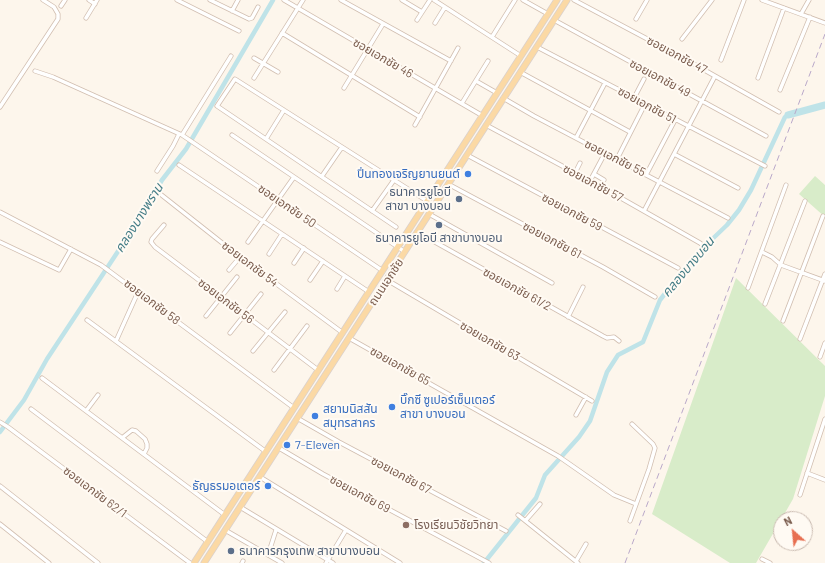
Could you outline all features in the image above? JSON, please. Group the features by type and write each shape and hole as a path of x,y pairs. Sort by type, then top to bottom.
{"main road":[{"name":"ถนนเอกชัย","path":"194,563 557,0"},
{"name":"ถนนเอกชัย","path":"204,563 567,0"},
{"path":"521,56 528,60"}],"street":[{"path":"0,107 58,19 58,14 54,7 43,0"},
{"path":"61,6 65,0"},
{"path":"88,0 95,4"},
{"path":"86,18 97,0"},
{"path":"177,0 239,31"},
{"path":"232,11 238,0"},
{"name":"ซอยเอกชัย 46","path":"284,0 483,116"},
{"path":"254,78 302,0"},
{"path":"341,0 451,61"},
{"path":"402,0 422,12"},
{"path":"417,20 430,0"},
{"path":"434,0 521,56"},
{"path":"492,37 515,0"},
{"path":"523,0 548,14"},
{"name":"ซอยเอกชัย 47","path":"574,0 779,112"},
{"path":"636,19 647,0"},
{"path":"682,39 712,0"},
{"path":"721,60 744,0"},
{"path":"762,0 824,23"},
{"path":"801,14 809,0"},
{"path":"213,1 250,20 258,7"},
{"path":"435,23 445,7"},
{"path":"758,78 784,8"},
{"path":"780,90 810,17"},
{"name":"ซอยเอกชัย 49","path":"554,20 766,136"},
{"path":"344,88 383,24"},
{"path":"282,33 420,117"},
{"name":"ซอยเอกชัย 51","path":"537,47 765,166"},
{"path":"415,125 458,48"},
{"path":"157,171 182,135 231,56"},
{"path":"254,58 278,72"},
{"path":"462,104 488,61"},
{"name":"ซอยเอกชัย 50","path":"35,71 53,77 182,135 383,271"},
{"path":"520,72 630,132"},
{"path":"644,211 715,76"},
{"path":"396,227 217,106 235,79 428,202"},
{"path":"634,98 644,79"},
{"path":"476,81 497,93"},
{"path":"576,138 605,83"},
{"name":"ซอยเอกชัย 55","path":"503,98 728,218"},
{"path":"617,159 645,104"},
{"path":"266,139 284,110"},
{"path":"646,174 675,120"},
{"name":"ซอยเอกชัย 57","path":"486,125 700,242 707,249"},
{"path":"232,135 405,252"},
{"path":"322,176 342,147"},
{"path":"590,181 604,153"},
{"path":"674,154 738,188"},
{"name":"ซอยเอกชัย 59","path":"467,155 678,268"},
{"path":"575,173 580,163"},
{"path":"179,165 369,292"},
{"path":"594,174 604,180"},
{"path":"248,242 294,177"},
{"path":"372,210 394,180"},
{"name":"ซอยเอกชัย 61","path":"448,184 604,267 655,297"},
{"path":"748,288 786,185"},
{"name":"ซอยเอกชัย 54","path":"159,193 342,333"},
{"path":"765,304 805,201"},
{"name":"ซอยเอกชัย 58","path":"0,212 101,265 294,408"},
{"path":"429,214 552,283"},
{"path":"783,322 823,216"},
{"name":"ซอยเอกชัย 56","path":"164,225 152,239 152,244 318,370"},
{"name":"ซอยเอกชัย 61/2","path":"417,232 603,336 608,338 614,337 619,340"},
{"path":"269,254 282,234"},
{"path":"0,242 59,270 71,249"},
{"path":"294,263 304,248"},
{"path":"762,252 772,257 781,265 824,280"},
{"path":"229,270 240,256"},
{"path":"310,280 323,261"},
{"path":"800,338 824,280 825,274"},
{"path":"337,289 345,276"},
{"path":"206,316 237,277"},
{"name":"ซอยเอกชัย 63","path":"387,280 592,401"},
{"path":"568,317 583,287"},
{"path":"116,341 138,292"},
{"path":"230,333 261,294"},
{"path":"253,351 285,312"},
{"path":"87,320 265,451"},
{"path":"274,370 307,326"},
{"name":"ซอยเอกชัย 65","path":"349,338 555,454 614,495 636,504"},
{"path":"820,357 825,343"},
{"path":"42,378 225,515"},
{"path":"86,411 98,394"},
{"path":"576,415 586,397"},
{"path":"31,409 208,542"},
{"name":"ซอยเอกชัย 67","path":"298,418 339,442 506,531"},
{"path":"800,495 825,419"},
{"name":"ซอยเอกชัย 62/1","path":"0,422 190,563"},
{"path":"630,521 655,448 653,444 632,424"},
{"path":"122,438 132,430 136,432 145,439 147,444 144,454"},
{"name":"ซอยเอกชัย 69","path":"279,448 330,478 489,563"},
{"path":"807,473 825,480"},
{"path":"260,476 400,563"},
{"path":"0,486 98,563"},
{"path":"525,520 540,504"},
{"path":"240,508 327,562 333,563"},
{"path":"518,515 577,562 586,544"},
{"path":"0,524 50,563"},
{"path":"225,530 282,563"},
{"path":"268,555 276,530"},
{"path":"327,562 346,530"},
{"path":"762,559 770,563"}],"green space":[{"path":"815,176 825,185 825,217 799,194"},
{"path":"736,278 825,366 825,396 793,499 786,511 773,511 773,534 756,563 730,563 652,514"}],"waterway":[{"name":"คลองบางพราน","path":"0,432 24,400 47,359 140,218 162,180 186,149 273,0"},
{"name":"คลองบางบอน","path":"788,115 825,105"},
{"name":"คลองบางบอน","path":"484,563 536,498 545,475 579,437 590,421 607,372 618,355 643,342 660,300 689,269 703,248 727,225 739,210 751,190 785,117 788,115"}],"railway":[{"path":"625,563 825,34"}],"place":[{"name":"ปิ่นทองเจริญยานยนต์","path":"468,174"},
{"name":"ธนาคารยูโอบี สาขา บางบอน","path":"459,199"},
{"name":"ธนาคารยูโอบี สาขาบางบอน","path":"439,225"},
{"name":"บิ๊กซี ซูเปอร์เซ็นเตอร์ สาขา บางบอน","path":"392,407"},
{"name":"สยามนิสสัน สมุทรสาคร","path":"315,416"},
{"name":"7-Eleven","path":"287,445"},
{"name":"ธัญธรมอเตอร์","path":"268,486"},
{"name":"โรงเรียนวิชัยวิทยา","path":"406,525"},
{"name":"ธนาคารกรุงเทพ สาขาบางบอน","path":"231,551"}]}
